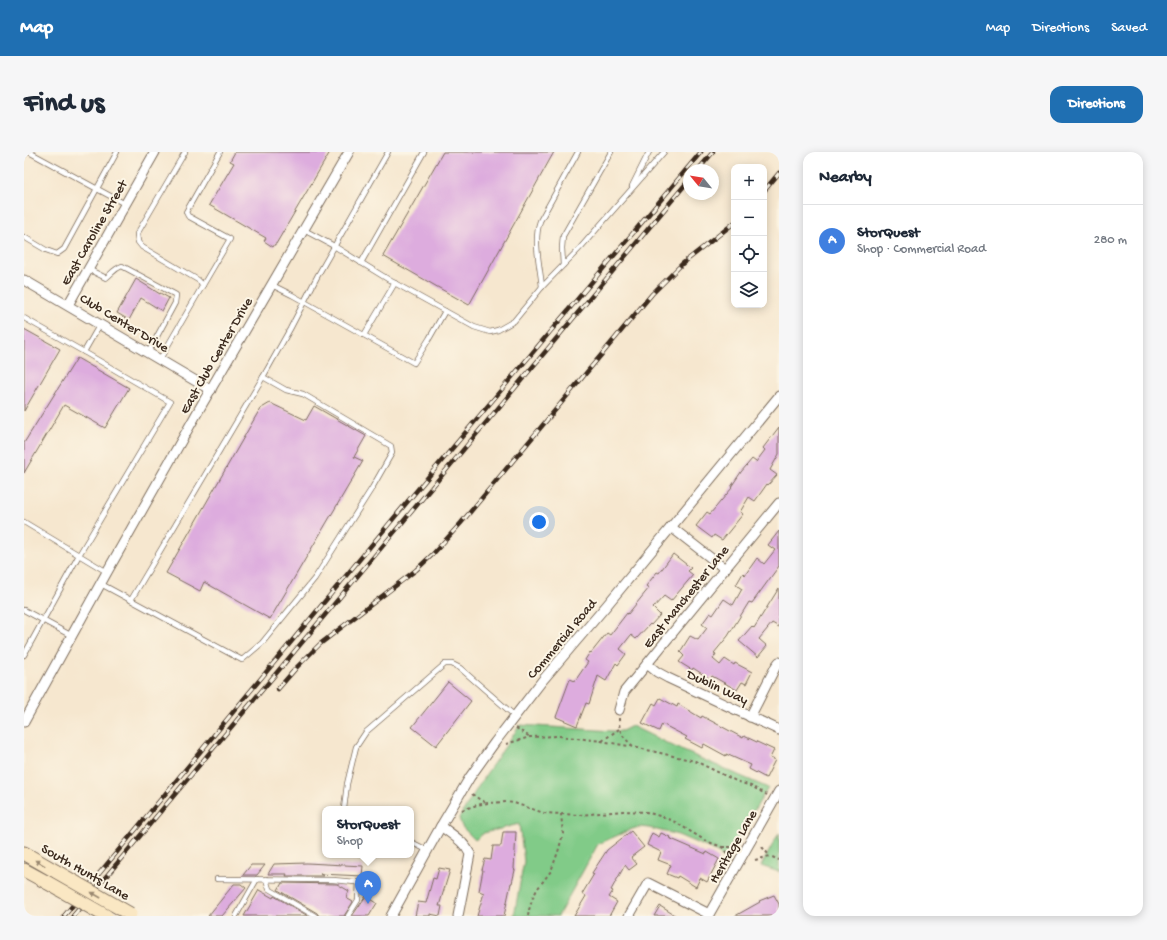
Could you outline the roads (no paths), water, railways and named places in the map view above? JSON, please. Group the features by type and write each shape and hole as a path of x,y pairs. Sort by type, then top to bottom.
{"main road":[{"name":"South Hunts Lane","path":"24,853 131,915"},
{"name":"South Hunts Lane","path":"24,870 106,916"}],"street":[{"name":"East Caroline Street","path":"68,305 155,152"},
{"name":"East Club Center Drive","path":"24,722 107,572 349,152"},
{"name":"Club Center Drive","path":"24,280 211,390"},
{"name":"Commercial Road","path":"391,916 470,777 515,716 542,681 607,605 779,396"},
{"name":"East Manchester Lane","path":"619,710 624,692 779,503"},
{"path":"671,527 725,569"},
{"path":"750,717 779,662"},
{"name":"Dublin Way","path":"647,664 668,678 779,730"},
{"name":"Heritage Lane","path":"709,915 779,791"},
{"path":"441,826 460,841 470,854 458,916"},
{"path":"629,916 648,883 709,915"}],"lane":[{"path":"29,152 125,204"},
{"path":"24,237 46,250 57,254 64,249 117,152"},
{"path":"185,152 137,234 138,242 142,247 198,280 203,285"},
{"path":"160,359 230,239 188,216 186,212 220,152"},
{"path":"131,600 263,377 334,246 388,152"},
{"path":"361,263 424,152"},
{"path":"542,288 537,230 540,220 578,152"},
{"path":"563,265 563,236 611,152"},
{"path":"628,193 649,152"},
{"path":"304,230 444,311 478,329 490,332 498,330 514,321 664,152"},
{"path":"88,269 106,278 112,274 116,268 122,266 176,295 175,303 148,352"},
{"path":"364,335 395,283"},
{"path":"272,285 414,363 444,311"},
{"path":"24,318 170,402 79,556 24,655"},
{"path":"84,352 100,324"},
{"path":"101,584 242,660 262,643 315,578 372,488 392,453 391,446 303,394 286,390 263,377"},
{"path":"24,522 107,572"},
{"path":"24,610 72,636"},
{"path":"344,806 347,784 356,746 366,732 444,664 452,664 460,668 515,716"},
{"path":"414,843 428,850"},
{"path":"218,879 333,880 366,883"},
{"path":"236,916 257,879"},
{"path":"266,879 269,889 315,916"},
{"path":"348,916 358,900 359,882"}],"railway":[{"path":"64,916 408,501 701,152"},
{"path":"703,164 713,152"},
{"path":"767,187 779,173"},
{"path":"73,916 683,187"},
{"path":"278,689 320,644 416,570 432,555 461,523 652,294 682,264 731,225"}],"place":[{"name":"StorQuest","path":"368,904"}]}
